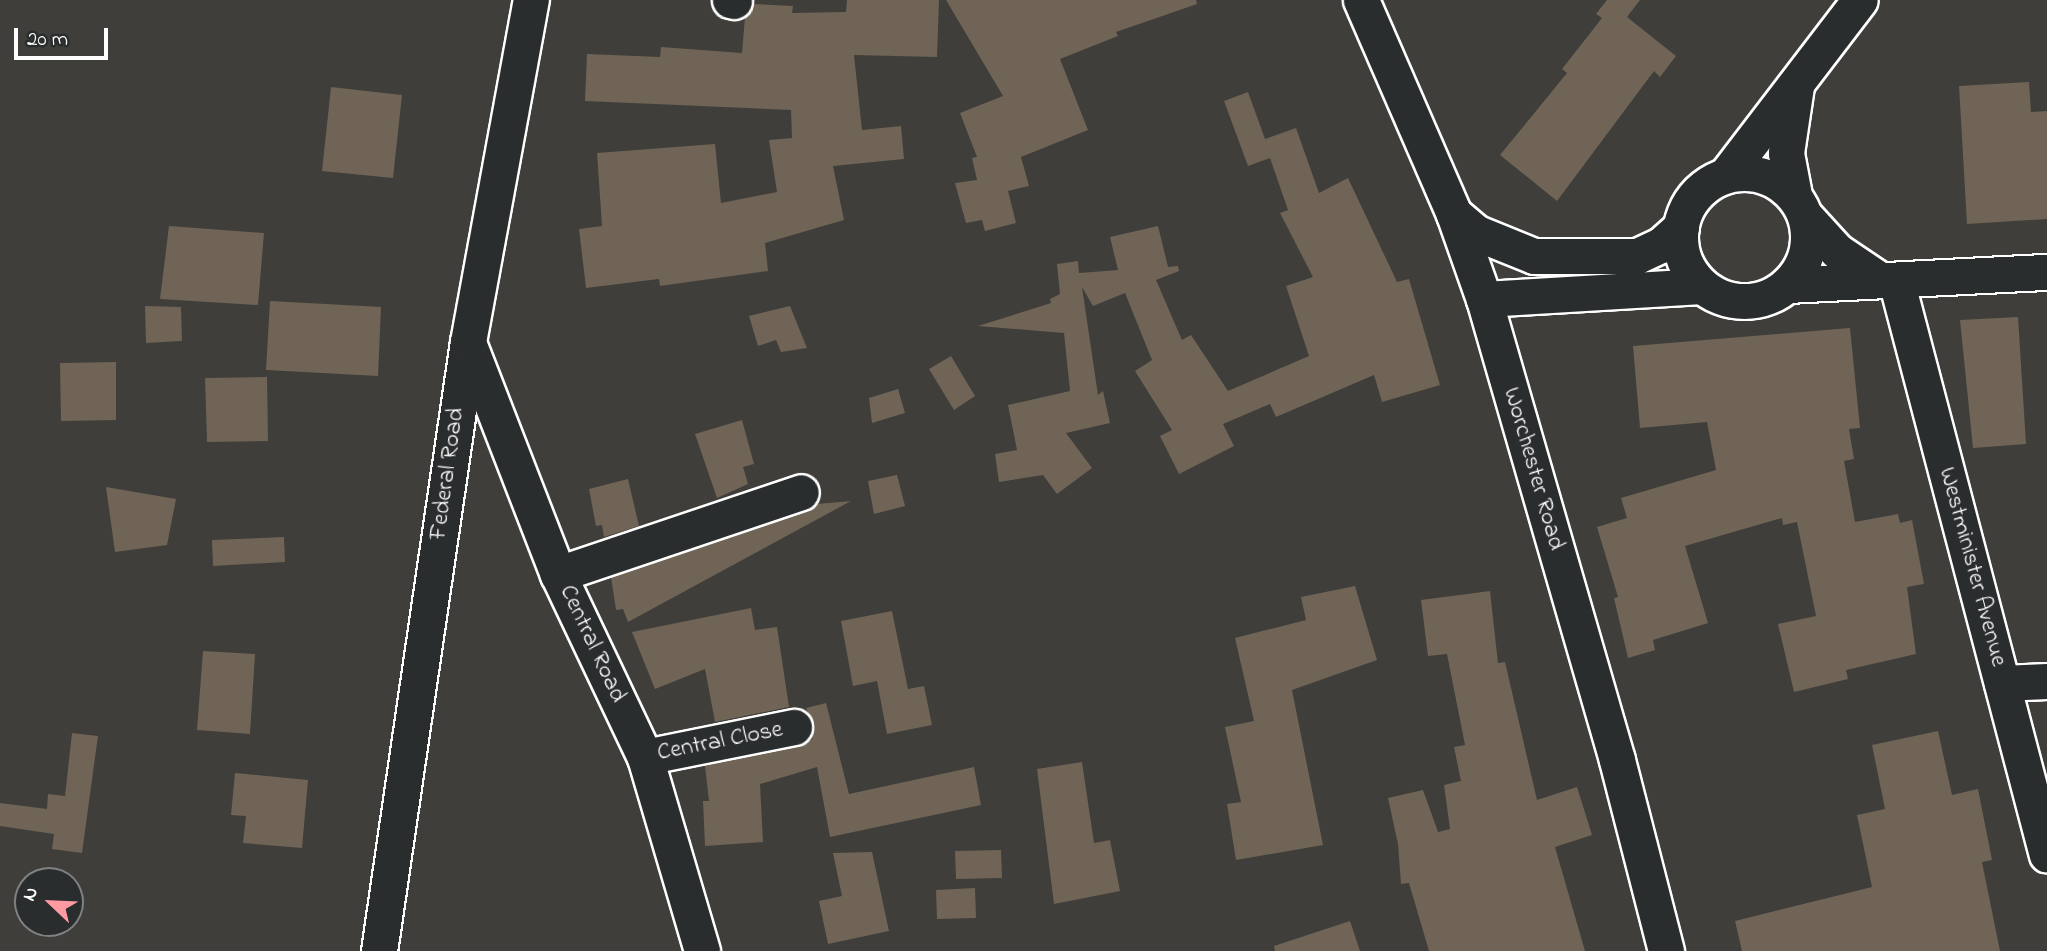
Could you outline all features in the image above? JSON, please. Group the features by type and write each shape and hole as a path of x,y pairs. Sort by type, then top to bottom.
{"street":[{"name":"Federal Road","path":"379,951 468,342 531,0"},
{"name":"Worchester Road","path":"1361,0 1454,214 1484,299 1617,760 1666,951"},
{"path":"1726,175 1860,0"},
{"path":"1797,79 1786,153 1800,206 1809,241 1802,265 1787,285 1772,296 1745,301 1718,296 1702,286 1688,270 1681,249 1681,227 1689,204 1704,186 1726,175 1751,172 1774,179 1800,206 1837,251 1888,280"},
{"path":"1454,214 1477,233 1534,256 1637,256 1661,245 1681,227"},
{"path":"1787,285 2047,272"},
{"name":"Westminister Avenue","path":"1888,280 2002,683 2047,855"},
{"path":"1484,299 1702,286"},
{"name":"Central Road","path":"468,342 558,574 645,757 702,951"},
{"path":"558,574 801,492"},
{"path":"2002,683 2047,681"},
{"name":"Central Close","path":"645,757 794,727"}],"building":[{"path":"847,0 939,0 937,57 854,55 862,130 901,126 904,159 833,166 844,220 765,243 768,271 660,286 659,279 586,288 579,229 602,226 597,153 715,144 721,203 777,192 769,140 792,138 791,110 585,101 587,54 660,57 661,47 742,53 745,17 754,4 793,6 792,13 846,12"},
{"path":"946,0 1196,0 1197,4 1116,32 1118,36 1060,59 1088,130 1021,157 1029,186 1008,191 1016,223 985,231 982,220 966,223 955,183 977,180 972,158 977,157 960,113 1003,96"},
{"path":"1607,0 1640,0 1627,17 1676,56 1660,77 1654,71 1557,201 1500,155 1567,73 1562,69 1602,18 1596,14"},
{"path":"2029,82 2031,112 2047,111 2047,219 1967,224 1959,86"},
{"path":"331,87 402,95 393,178 322,171"},
{"path":"1248,92 1265,139 1296,128 1319,193 1348,178 1397,282 1409,279 1440,385 1382,402 1374,375 1276,417 1270,404 1223,424 1234,446 1179,474 1160,436 1172,430 1135,371 1152,360 1125,293 1093,306 1082,287 1098,395 1103,391 1110,423 1066,433 1092,468 1057,494 1043,475 999,482 995,454 1017,450 1008,405 1070,391 1064,333 978,326 1051,303 1050,299 1060,294 1057,264 1078,261 1079,273 1118,270 1110,237 1158,226 1168,267 1178,266 1179,271 1156,280 1182,340 1191,335 1228,391 1309,356 1286,286 1313,277 1280,213 1288,210 1270,158 1248,166 1224,101"},
{"path":"169,226 264,233 258,305 160,299"},
{"path":"270,301 381,307 378,376 266,370"},
{"path":"145,306 181,307 182,341 146,343"},
{"path":"790,306 807,348 781,352 776,340 758,346 749,316"},
{"path":"2018,317 2026,444 1973,448 1960,320"},
{"path":"1850,328 1860,428 1849,429 1854,459 1844,461 1855,522 1898,514 1900,523 1912,520 1924,584 1907,587 1916,654 1846,670 1848,679 1794,692 1778,624 1816,616 1797,522 1783,525 1782,518 1685,546 1708,623 1653,640 1655,650 1628,658 1614,598 1618,597 1597,527 1627,518 1621,498 1716,470 1707,422 1640,428 1633,346"},
{"path":"951,356 975,396 954,410 929,369"},
{"path":"116,362 116,420 61,421 60,363"},
{"path":"267,377 268,441 207,442 205,378"},
{"path":"898,389 905,413 872,423 869,398"},
{"path":"742,420 754,464 743,467 748,484 717,498 695,434"},
{"path":"897,475 905,506 874,514 868,481"},
{"path":"628,479 639,526 604,537 602,525 596,526 589,489"},
{"path":"106,487 176,499 167,545 115,552"},
{"path":"851,501 628,622 623,609 616,610 611,577 807,511 817,504"},
{"path":"284,537 285,562 213,566 212,540"},
{"path":"1355,586 1377,660 1292,690 1323,845 1236,860 1227,804 1241,802 1225,727 1254,721 1235,638 1306,620 1301,597"},
{"path":"1490,591 1498,663 1505,662 1537,800 1577,787 1592,835 1555,847 1585,951 1429,951 1409,883 1401,884 1398,844 1388,798 1423,790 1438,832 1450,829 1444,785 1461,781 1454,747 1465,745 1447,654 1428,656 1421,600"},
{"path":"751,608 755,630 777,627 789,707 715,722 705,669 655,689 632,632"},
{"path":"892,611 908,689 924,686 932,725 887,734 877,681 853,686 841,621"},
{"path":"203,651 255,654 250,734 197,730"},
{"path":"826,703 849,794 974,767 981,805 830,837 817,767 760,784 763,842 705,846 703,801 709,801 705,766 812,740 814,724 806,708"},
{"path":"1938,731 1952,795 1978,789 1992,860 1982,862 2000,951 1742,951 1735,921 1872,887 1857,815 1885,809 1872,745"},
{"path":"72,733 98,736 82,853 52,849 54,834 0,826 0,803 47,809 48,794 65,796"},
{"path":"1082,762 1094,843 1110,840 1120,891 1054,904 1037,769"},
{"path":"235,773 308,780 302,848 243,843 246,816 231,815"},
{"path":"1001,850 1002,878 956,879 955,851"},
{"path":"872,852 889,931 828,944 819,901 842,896 833,853"},
{"path":"975,888 976,918 937,919 936,890"},
{"path":"1350,921 1360,951 1275,951 1274,946"}]}
